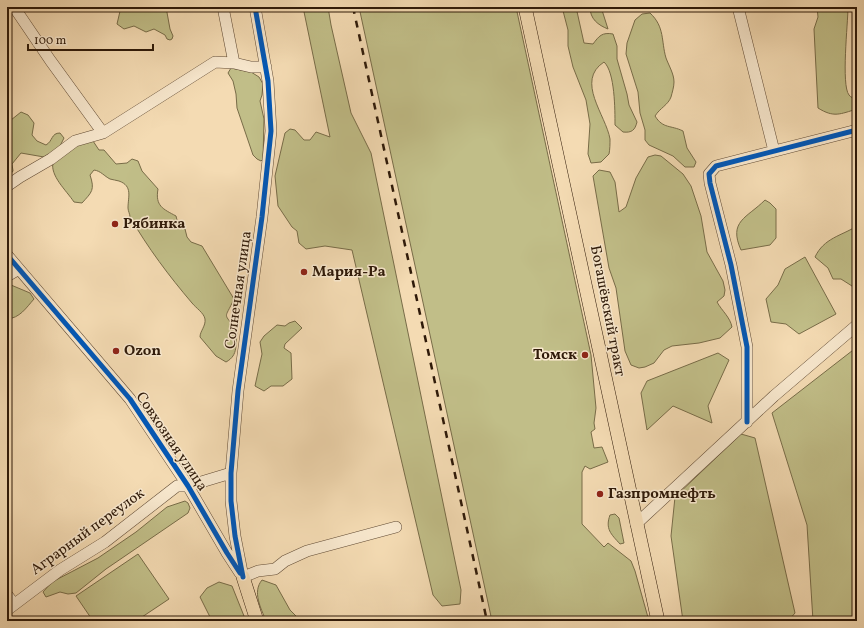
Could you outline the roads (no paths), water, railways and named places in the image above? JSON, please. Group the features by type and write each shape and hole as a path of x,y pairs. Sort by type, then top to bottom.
{"main road":[{"name":"Богашёвский тракт","path":"525,7 586,288 604,380 658,621"},
{"path":"243,577 258,621"}],"street":[{"path":"14,7 103,133"},
{"path":"222,7 234,63"},
{"name":"Солнечная улица","path":"243,577 235,536 231,501 230,473 238,391 268,167 271,131 270,96 255,7"},
{"path":"738,7 774,151"},
{"path":"7,186 51,159 75,141 103,133 215,62 234,63 252,67 266,67"},
{"path":"747,422 747,347 731,265 709,174 716,166 857,130"},
{"name":"Совхозная улица","path":"7,255 130,399 188,486 227,553 243,577"},
{"path":"7,276 19,269"},
{"path":"636,524 774,396 857,325"},
{"name":"Аграрный переулок","path":"11,607 60,570 105,542 177,486 188,486 230,473"},
{"path":"243,577 258,572 275,569 285,561 307,552 396,527"},
{"path":"7,595 11,607"}],"railway":[{"path":"353,7 487,621"}],"place":[{"name":"Рябинка","path":"115,224"},
{"name":"Мария-Ра","path":"304,272"},
{"name":"Ozon","path":"116,351"},
{"name":"Томск","path":"585,355"},
{"name":"Газпромнефть","path":"600,494"}]}
